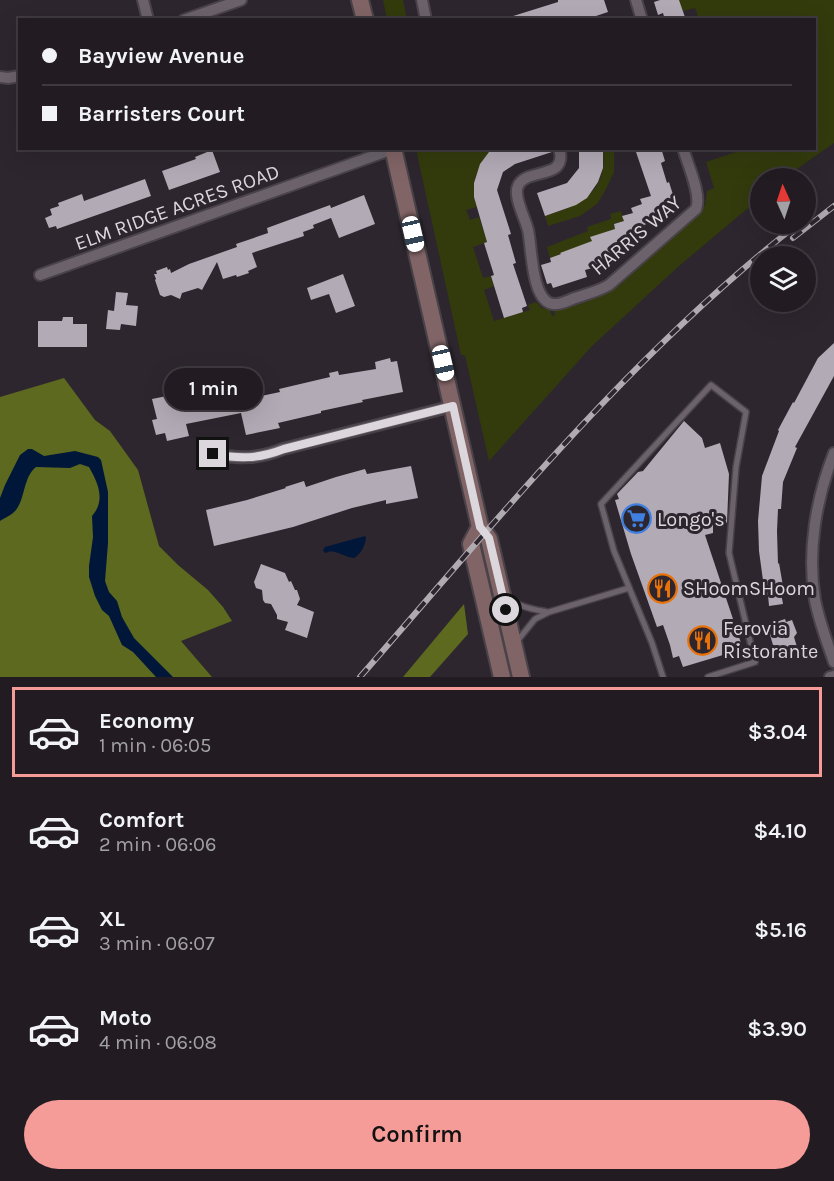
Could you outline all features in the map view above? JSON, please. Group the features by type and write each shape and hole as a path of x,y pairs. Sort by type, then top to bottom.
{"main road":[{"path":"360,0 364,18"},
{"path":"393,150 480,527 489,538 521,677"},
{"path":"480,527 471,544 502,677"}],"street":[{"path":"143,0 148,18"},
{"path":"190,18 241,0"},
{"path":"422,0 426,18"},
{"path":"636,0 642,18"},
{"path":"0,76 8,78 18,76"},
{"name":"ELM RIDGE ACRES ROAD","path":"40,274 390,150"},
{"name":"HARRIS WAY","path":"559,150 561,158 558,166 523,180 518,184 516,190 528,231 532,268 540,293 546,301 555,304 609,285 696,209 698,196 684,150"},
{"path":"213,454 246,458 267,456 284,449 453,406"},
{"path":"834,453 820,500 813,544 812,570 815,601 834,662"}],"lane":[{"path":"663,677 655,651 614,551 602,504 711,385 746,412 736,467 729,553 755,662 708,677"},
{"path":"514,646 535,618 630,588"},
{"path":"501,593 514,603 549,612"}],"green space":[{"path":"383,0 403,0 407,18 387,18"},
{"path":"679,0 834,0 834,143 798,168 750,168 750,206 679,266 592,346 489,461 465,355 461,355 416,150 493,150 483,162 474,182 477,207 466,210 470,220 479,217 487,242 473,247 483,278 491,276 494,286 484,290 494,321 530,310 528,305 536,302 542,308 550,310 552,316 555,315 554,311 588,301 613,290 701,212 705,205 707,191 714,188 706,162 738,150 816,150 816,18 699,18 695,8 683,11"},
{"path":"603,150 614,150 614,172 597,204 580,216 548,226 545,216 582,201 595,187 603,168"},
{"path":"621,211 624,221 614,224 615,229 550,258 547,247 588,231 587,227 611,219 610,214"},
{"path":"64,378 95,420 110,431 138,470 159,546 208,590 232,621 181,641 212,677 0,677 0,397"},
{"path":"464,604 468,634 430,677 403,677"}],"water":[{"path":"28,449 44,456 75,451 98,457 101,460 108,492 105,581 134,638 173,677 156,677 133,652 122,645 109,616 102,610 95,596 89,577 89,566 93,537 92,516 100,498 98,485 89,467 80,464 70,468 36,467 28,477 17,508 0,521 0,498 5,485 20,455"},
{"path":"365,536 364,547 354,558 332,552 326,553 323,550 325,547"}],"building":[{"path":"558,0 604,0 608,12 590,18 510,18 558,2"},
{"path":"679,0 685,18 664,18 663,13 658,15 654,2"},
{"path":"212,150 220,172 169,190 162,171 196,159 195,157"},
{"path":"492,150 552,150 552,152 515,164 503,172 497,190 511,234 508,235 516,263 513,264 527,306 522,308 523,312 504,318 491,276 494,275 484,243 487,242 474,197 474,183 480,164"},
{"path":"579,150 603,150 603,168 598,182 587,198 576,205 545,216 537,193 567,183 579,168"},
{"path":"662,150 665,161 661,163 675,201 672,202 673,207 656,213 657,215 653,217 654,221 644,225 645,230 635,233 637,238 626,241 628,246 617,249 619,254 598,261 600,266 585,270 587,277 553,288 551,283 547,284 541,265 551,262 550,258 560,253 592,241 590,237 615,229 614,224 624,221 622,216 633,213 631,208 642,204 640,199 651,196 636,152"},
{"path":"145,179 151,196 57,229 56,226 49,228 45,218 52,215 50,209 59,206 58,203 82,194 84,201"},
{"path":"364,195 375,224 339,238 331,218 313,225 314,228 303,232 304,236 252,253 257,267 248,271 249,273 223,279 217,262 202,290 198,288 182,293 180,299 171,295 164,297 160,295 154,274 157,274 156,271 167,267 171,273 237,247 236,244 268,233 267,228"},
{"path":"343,274 355,306 336,313 329,294 311,300 307,288"},
{"path":"116,292 128,293 126,305 138,306 136,326 121,324 120,330 106,329 108,310 114,311"},
{"path":"63,317 73,317 73,324 87,324 87,347 38,347 38,321 62,321"},
{"path":"834,343 834,376 795,447 797,448 783,482 777,531 778,564 784,592 781,593 783,604 769,606 768,595 765,595 759,551 758,521 762,476 778,430 793,402 818,358"},
{"path":"390,358 391,362 397,361 403,392 321,411 321,413 278,423 280,428 246,435 241,413 186,424 189,436 167,441 165,433 156,435 152,420 157,419 152,399 191,391 189,386 201,383 200,376 210,373 211,379 222,377 228,403 280,392 279,389 330,377 329,373 338,371 339,375 376,369 375,362"},
{"path":"684,421 702,438 705,448 720,443 729,474 727,523 713,523 713,533 705,535 743,649 683,667 679,656 673,658 663,625 657,627 615,500 619,499 617,494 638,472 643,471"},
{"path":"411,466 418,498 386,504 386,500 352,508 293,527 214,546 206,510 247,500 304,481 306,487 365,469 367,474"},
{"path":"261,564 285,573 289,582 291,581 297,590 300,599 297,605 314,612 307,638 285,630 288,622 277,619 271,604 263,600 262,590 256,588 254,582"},
{"path":"785,619 786,622 792,620 797,633 794,637 797,647 793,651 776,655 767,625"}],"railway":[{"path":"793,238 834,206"},
{"path":"360,677 568,440 679,327 737,274 786,234"}],"place":[{"name":"Longo's","path":"636,519"},
{"name":"SHoomSHoom","path":"662,588"},
{"name":"Ferovia Ristorante","path":"702,640"}],"route":[{"path":"213,454 246,458 267,456 284,449 453,406 480,527 489,538 506,610"}]}
